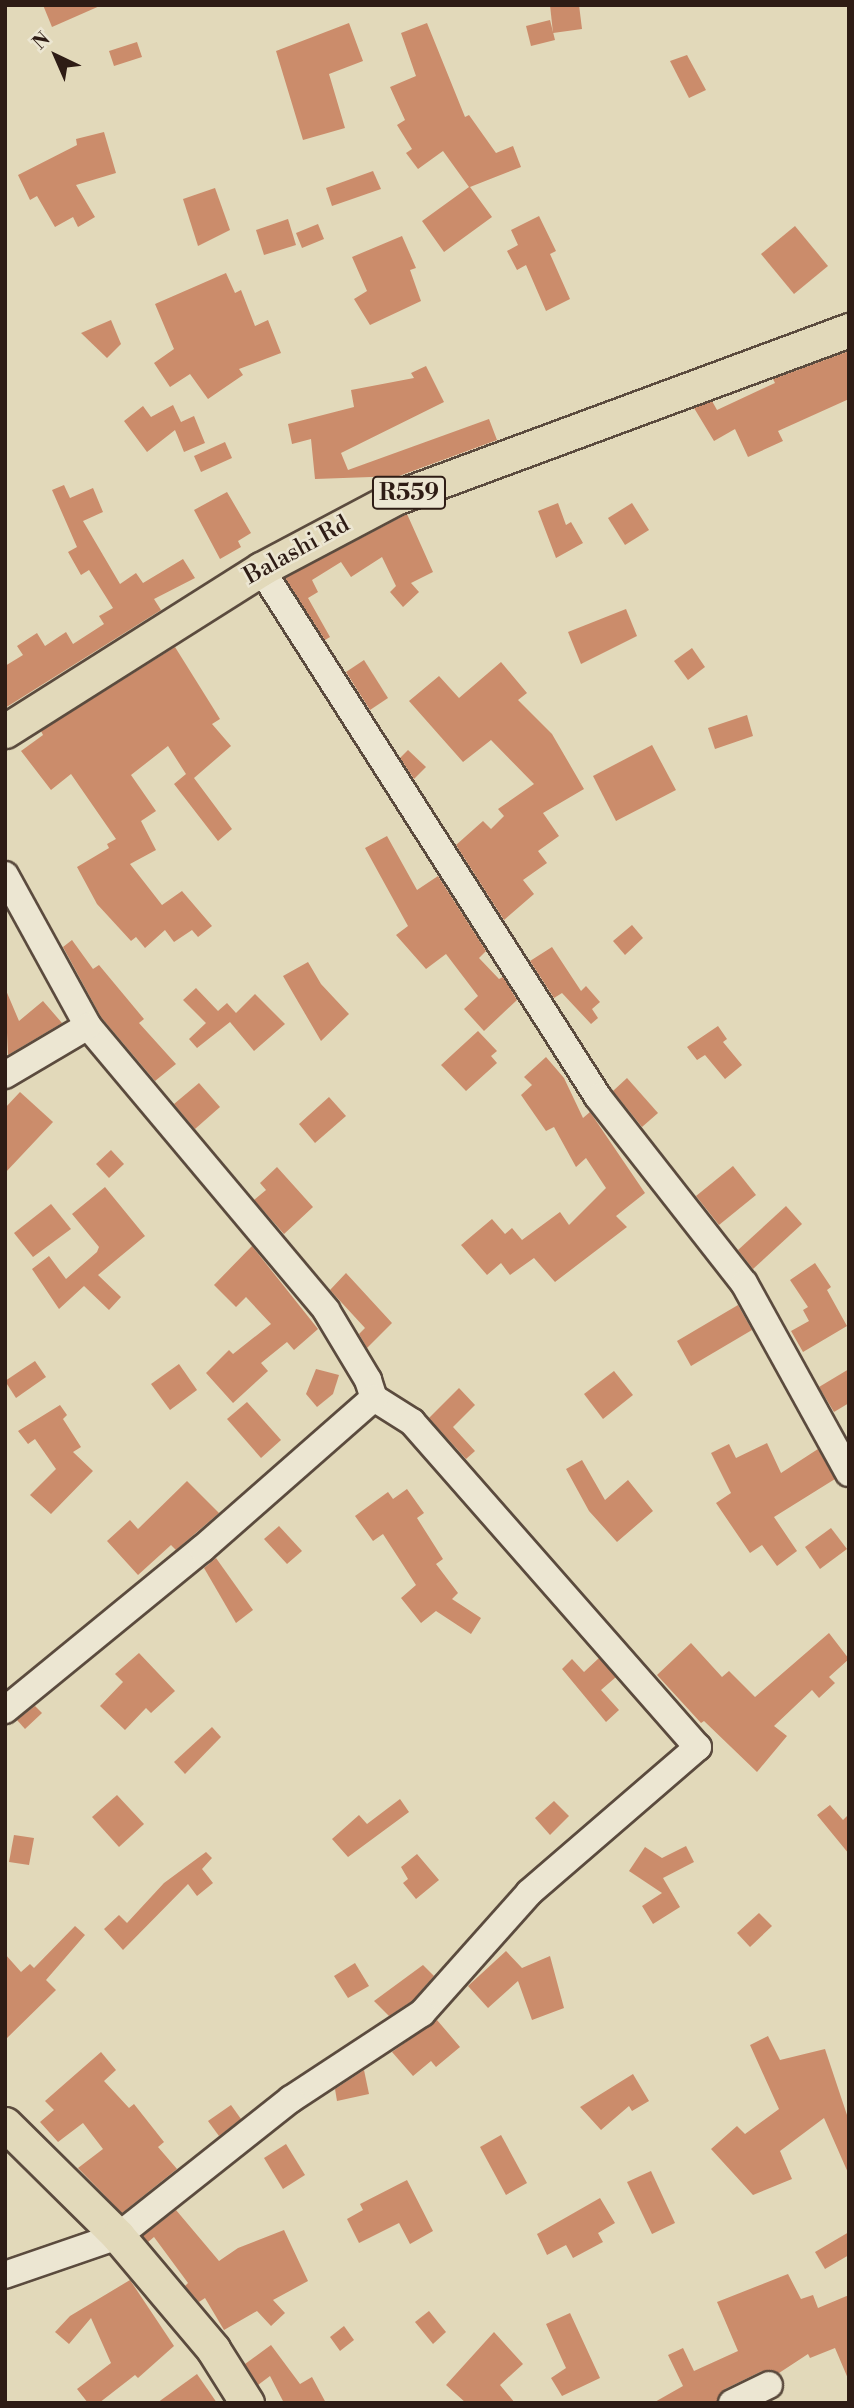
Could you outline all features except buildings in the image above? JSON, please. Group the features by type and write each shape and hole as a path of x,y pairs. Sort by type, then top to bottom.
{"main road":[{"name":"Balashi Rd","path":"5,731 261,569 395,498 849,330"},
{"path":"5,2124 118,2236 213,2349 247,2403"}],"street":[{"path":"261,569 598,1097 744,1283 840,1436 849,1473"},
{"path":"5,875 88,1026 326,1310 368,1380 374,1398 412,1422 698,1747 529,1893 422,2013 290,2099 118,2236 5,2275"},
{"path":"5,1074 88,1026"},
{"path":"5,1710 202,1549 374,1398"},
{"path":"733,2403 769,2385"}]}
